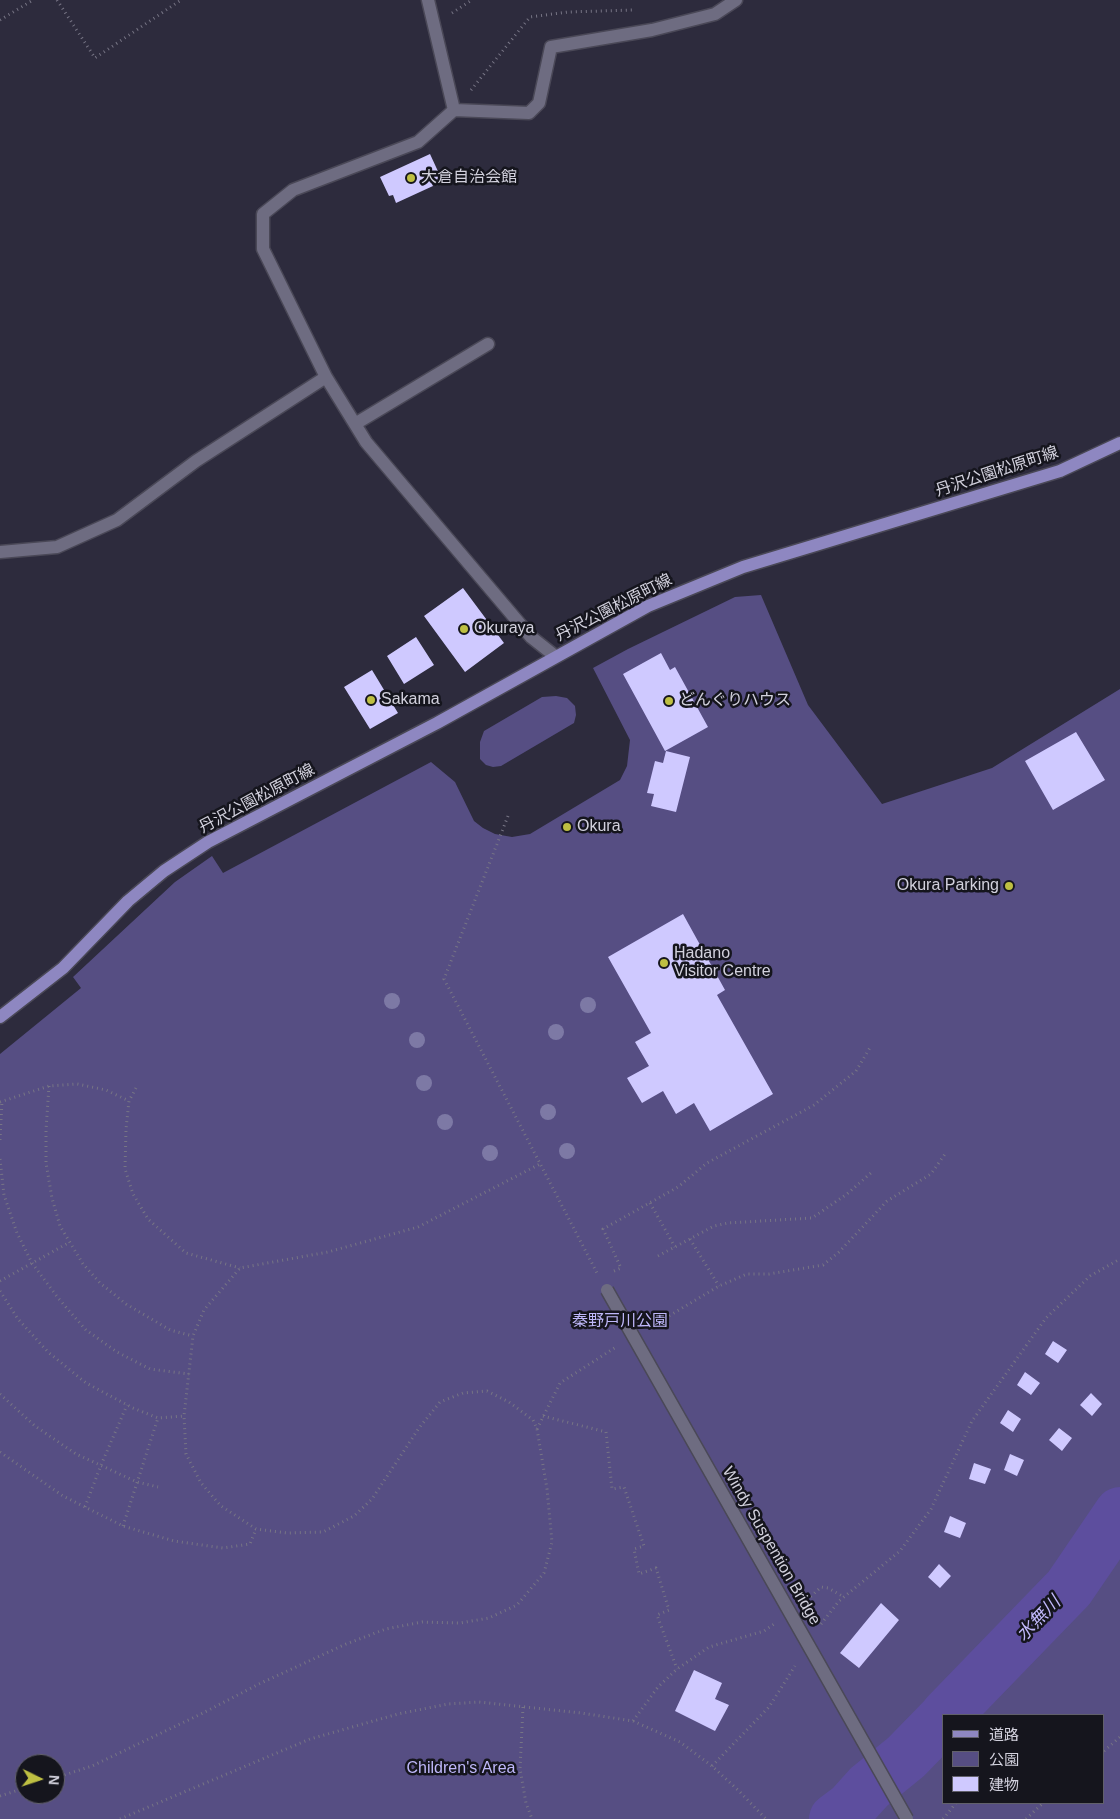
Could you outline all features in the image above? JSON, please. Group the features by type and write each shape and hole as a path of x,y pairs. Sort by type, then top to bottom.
{"main road":[{"name":"丹沢公園松原町線","path":"0,1017 63,968 128,901 164,871 208,842 437,723 648,606 743,567 1060,471 1120,443"}],"street":[{"path":"428,0 454,110"},
{"path":"555,656 530,637 366,442 326,377 263,249 263,214 293,190 418,142 454,110 529,113 539,103 551,47 652,30 715,14 736,0"},
{"path":"355,424 488,344"},
{"path":"0,552 57,547 117,520 196,461 326,377"},
{"name":"Windy Suspention Bridge","path":"606,1290 907,1819"}],"path":[{"path":"0,20 32,0"},
{"path":"57,0 95,58 180,0"},
{"path":"508,816 444,979 606,1290"},
{"path":"600,1278 621,1268 603,1229 678,1187 707,1163 814,1105 856,1071 871,1046"},
{"path":"0,1140 1,1101 49,1086 77,1084 106,1090 129,1101"},
{"path":"49,1086 46,1163 52,1198 60,1226 83,1264 100,1283 126,1304 170,1330 193,1336"},
{"path":"136,1088 129,1101 126,1129 125,1169 133,1194 148,1218 186,1253 240,1268 328,1252 418,1227 540,1164"},
{"path":"645,1330 719,1286 747,1274 769,1274 822,1265 839,1252 887,1201 931,1174 945,1154"},
{"path":"0,1158 4,1195 17,1233 32,1263 58,1298 86,1330 117,1352 150,1369 188,1374"},
{"path":"658,1256 714,1226 728,1222 812,1218 848,1194 872,1172"},
{"path":"650,1203 676,1247"},
{"path":"690,1239 719,1286"},
{"path":"0,1281 70,1242"},
{"path":"818,1630 844,1597 900,1551 931,1509 972,1421 1046,1318 1090,1276 1120,1259"},
{"path":"65,1775 92,1766 259,1684 346,1644 386,1629 422,1622 460,1623 490,1618 517,1605 544,1573 552,1542 537,1429 533,1420 508,1402 488,1391 463,1393 440,1402 419,1428 372,1499 354,1516 323,1532 288,1533 256,1529 222,1506 201,1483 186,1454 184,1416 193,1336 204,1310 240,1268"},
{"path":"0,1291 18,1319 48,1352 86,1383 127,1405 158,1418 184,1416"},
{"path":"537,1429 560,1383 621,1344"},
{"path":"0,1394 35,1426 76,1454 137,1482 158,1487"},
{"path":"85,1507 127,1405"},
{"path":"543,1416 606,1432 612,1489 624,1487 644,1546 634,1549 639,1574 656,1568 670,1610 658,1615 676,1669"},
{"path":"123,1526 158,1418"},
{"path":"0,1452 63,1496 123,1526 174,1541 223,1548 250,1544 256,1529"},
{"path":"801,1606 821,1587 828,1588 844,1597"},
{"path":"633,1721 658,1687 676,1669 709,1647 764,1631 778,1621"},
{"path":"712,1766 769,1707 798,1661"},
{"path":"120,1819 310,1739 398,1714 448,1704 479,1702 581,1713 633,1721 680,1742 712,1766 766,1819"},
{"path":"523,1707 520,1769 526,1803 532,1819"},
{"path":"1105,1750 1120,1737"},
{"path":"0,1796 15,1791"},
{"path":"943,1819 955,1804"},
{"path":"1026,1819 1042,1804"}],"green space":[{"name":"秦野戸川公園","path":"761,595 808,705 882,804 992,768 1120,689 1120,1819 0,1819 0,1054 81,988 73,977 175,882 212,856 223,873 431,762 455,782 474,821 495,834 512,837 530,834 620,780 627,766 630,740 593,668 735,597"},
{"path":"556,696 567,698 575,706 576,715 574,723 501,766 493,767 486,765 480,759 480,742 484,731 542,697"}],"building":[{"name":"大倉自治会館","path":"430,154 442,180 396,203 393,195 389,196 380,177"},
{"name":"Okuraya","path":"463,588 504,643 465,672 424,616"},
{"path":"416,637 434,665 404,684 387,656"},
{"path":"661,653 670,670 675,667 708,727 665,751 623,674"},
{"name":"Sakama","path":"372,670 398,713 370,729 344,687"},
{"path":"1076,732 1105,780 1053,810 1025,761"},
{"path":"666,751 690,757 676,812 651,806 654,794 647,793 655,761 663,763"},
{"path":"683,914 725,990 717,995 773,1094 710,1131 694,1103 676,1114 663,1091 642,1103 627,1078 649,1066 635,1042 651,1033 608,957"},
{"path":"1053,1341 1067,1350 1058,1363 1045,1354"},
{"path":"1025,1372 1040,1383 1031,1395 1017,1385"},
{"path":"1091,1393 1102,1404 1092,1416 1080,1405"},
{"path":"1008,1410 1021,1419 1013,1432 1000,1423"},
{"path":"1059,1428 1072,1438 1062,1451 1049,1440"},
{"path":"1010,1454 1024,1460 1017,1476 1004,1470"},
{"path":"974,1463 991,1469 985,1484 969,1479"},
{"path":"950,1516 966,1523 960,1538 944,1532"},
{"path":"939,1564 951,1576 940,1588 928,1577"},
{"path":"881,1603 899,1620 859,1668 840,1653"},
{"path":"694,1670 722,1683 715,1699 729,1705 715,1731 675,1711"}],"waterway":[{"name":"水無川","path":"947,1714 1069,1588 1120,1513"},
{"name":"水無川","path":"835,1819 851,1807 869,1787 906,1757 942,1720"}],"place":[{"name":"大倉自治会館","path":"411,178"},
{"name":"Okuraya","path":"464,629"},
{"name":"Sakama","path":"371,700"},
{"name":"どんぐりハウス","path":"669,701"},
{"name":"Okura","path":"567,827"},
{"name":"Okura Parking","path":"1009,886"},
{"name":"Hadano Visitor Centre","path":"664,963"}],"park label":[{"name":"Children's Area","path":"461,1769"}]}
